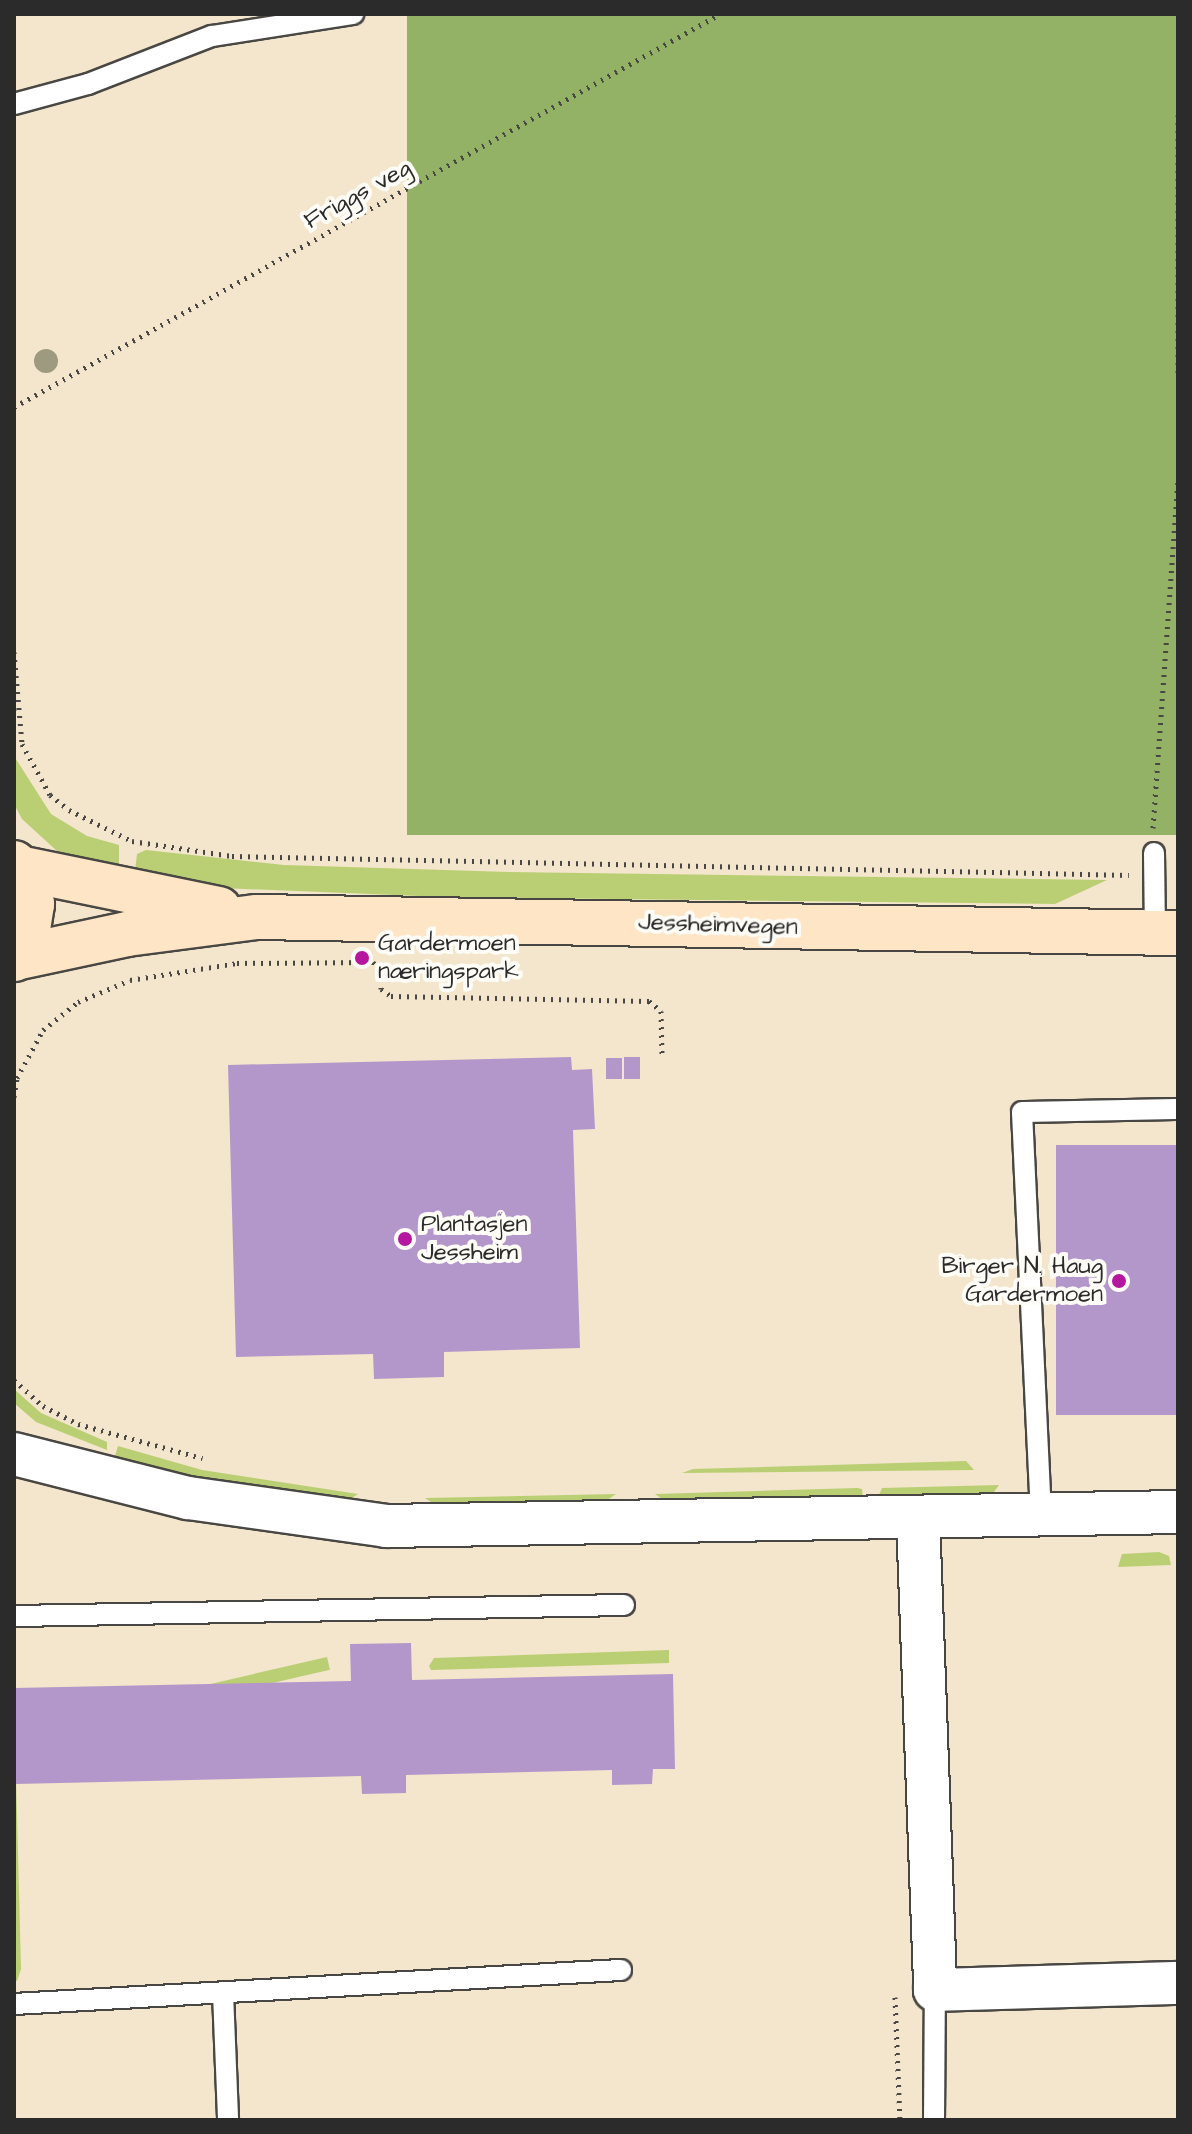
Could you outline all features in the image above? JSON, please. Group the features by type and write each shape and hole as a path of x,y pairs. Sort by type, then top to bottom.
{"main road":[{"name":"Jessheimvegen","path":"16,866 257,917"},
{"path":"14,959 32,923 30,895 16,866"},
{"name":"Jessheimvegen","path":"14,959 127,934 257,917 1166,932"}],"street":[{"path":"14,1423 78,1470"},
{"path":"14,1454 188,1498 386,1526 1178,1512"},
{"path":"918,1518 935,1990 1178,1983"}],"lane":[{"path":"14,104 88,84 212,36 353,14"},
{"path":"1154,853 1154,876 1166,932"},
{"path":"1041,1515 1022,1112 1178,1109"},
{"path":"14,1616 624,1605"},
{"path":"14,2004 621,1970"},
{"path":"934,2120 935,1990"},
{"path":"223,1993 228,2120"}],"path":[{"name":"Friggs veg","path":"14,407 720,14"},
{"path":"1178,115 1178,376"},
{"path":"1152,796 1178,478"},
{"path":"14,652 22,744 50,795 69,810 132,841 232,856 1154,876"},
{"path":"14,745 22,744"},
{"path":"14,1097 16,1078 43,1030 78,1002 130,980 237,963 373,962 381,972 381,989 391,996 649,1001 661,1011 662,1056"},
{"path":"14,1380 43,1406 78,1424 212,1461"}],"green space":[{"path":"407,14 1178,14 1178,835 407,835"},
{"path":"14,756 51,814 87,836 119,845 119,873 57,851 22,819 14,804"},
{"path":"146,850 284,865 509,872 1107,880 1055,904 444,897 222,888 135,871 137,854"},
{"path":"14,1389 41,1413 107,1442 107,1450 36,1422 14,1403"},
{"path":"118,1446 202,1470 358,1494 349,1500 200,1480 115,1456"},
{"path":"966,1461 974,1470 682,1473 693,1469"},
{"path":"999,1485 991,1496 879,1495 882,1488"},
{"path":"862,1489 863,1498 668,1503 655,1494"},
{"path":"616,1494 600,1505 437,1506 425,1498"},
{"path":"1159,1552 1169,1556 1171,1565 1118,1567 1122,1554"},
{"path":"669,1650 669,1663 431,1670 429,1666 434,1658"},
{"path":"327,1657 330,1670 25,1740 22,1727"},
{"path":"14,1699 21,1969 17,1981 14,1981"}],"building":[{"name":"Plantasjen Jessheim","path":"571,1057 572,1070 592,1069 595,1129 573,1130 580,1348 444,1352 444,1377 374,1379 373,1354 236,1357 228,1065"},
{"path":"624,1057 640,1057 640,1079 624,1079"},
{"path":"606,1058 622,1058 622,1079 606,1079"},
{"name":"Birger N. Haug Gardermoen","path":"1056,1145 1178,1145 1178,1415 1056,1415"},
{"path":"411,1643 412,1680 673,1674 675,1769 653,1769 652,1784 612,1785 612,1770 406,1775 406,1793 362,1794 361,1776 16,1784 14,1688 351,1681 350,1644"}],"place":[{"name":"Gardermoen næringspark","path":"362,958"},
{"name":"Plantasjen Jessheim","path":"405,1239"},
{"name":"Birger N. Haug Gardermoen","path":"1119,1281"}]}
